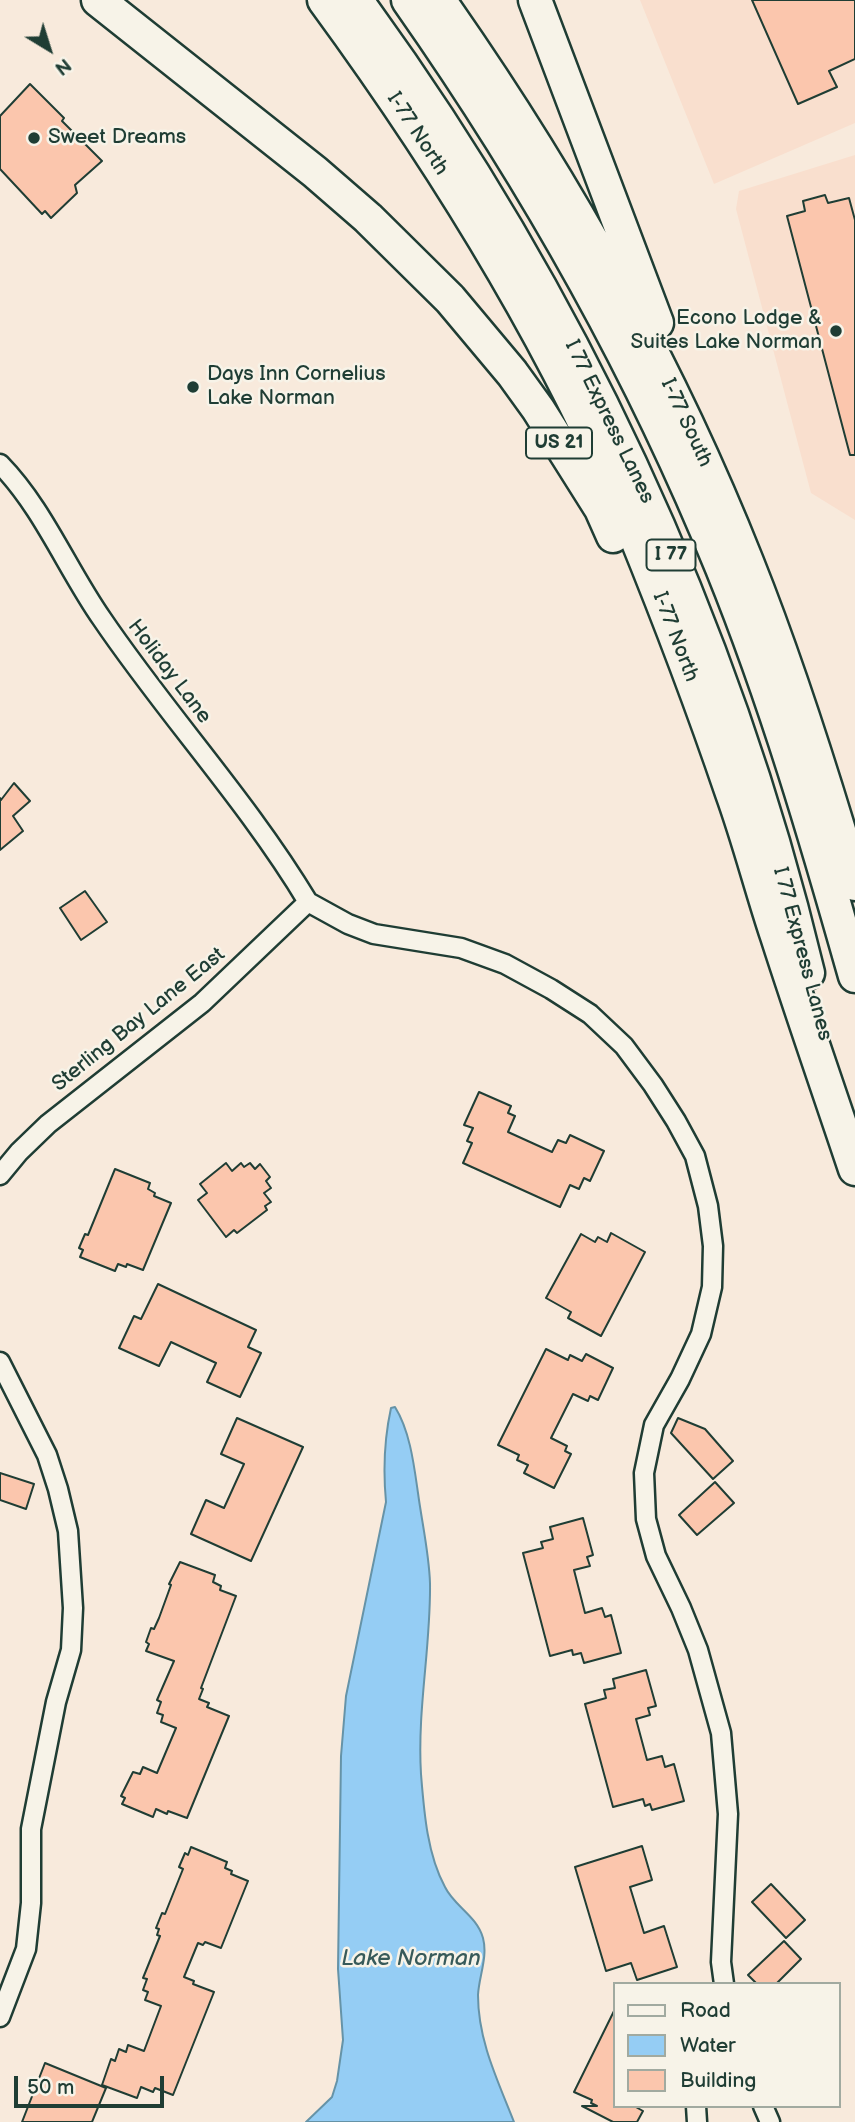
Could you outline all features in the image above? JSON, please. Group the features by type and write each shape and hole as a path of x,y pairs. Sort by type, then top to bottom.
{"highway":[{"name":"US 21","path":"76,0 107,8 252,120 377,227 450,299 505,363 538,409 601,509 631,575 679,645"},
{"name":"I-77 North","path":"324,0 394,97 470,216 535,329 623,508 679,645 733,794 855,1169"},
{"name":"I 77 Express Lanes","path":"356,0 454,142 528,265 596,391 656,520 709,652 759,799 797,926 855,1169"},
{"name":"I 77 Express Lanes","path":"408,0 490,120 565,244 628,361 675,458 749,637 799,786 855,976"},
{"name":"I-77 South","path":"439,0 511,106 587,231 656,360 718,492 785,663 855,884"},
{"path":"535,0 718,492"}],"street":[{"name":"Holiday Lane","path":"0,464 39,515 102,620 252,820 308,902"},
{"name":"Sterling Bay Lane East","path":"0,1175 48,1124 202,1003 308,902"},
{"path":"308,902 348,924 374,934 461,948 505,964 590,1014 624,1046 659,1094 695,1156 708,1206 712,1287 701,1334 654,1425 644,1473 646,1519 656,1556 698,1650 721,1733 728,1814 721,1962 724,1982"},
{"path":"0,1362 47,1455 58,1489 68,1531 72,1608 71,1650 56,1702 31,1829 31,1903 26,1950 0,2017"}],"shaded area":[{"path":"640,0 855,0 855,123 714,184"},
{"path":"855,155 855,520 811,493 736,209 739,191"}],"water":[{"name":"Lake Norman","path":"395,1407 411,1448 429,1572 430,1607 420,1750 427,1832 434,1861 445,1887 476,1923 483,1938 484,1959 478,1995 481,2028 490,2060 514,2122 306,2122 332,2097 343,2040 338,1969 341,1756 346,1696 386,1502 386,1443 391,1408"}],"building":[{"path":"752,0 855,0 855,59 829,71 837,87 798,104"},
{"path":"30,84 102,161 75,185 77,193 51,218 45,211 42,214 0,169 0,116"},
{"name":"Econo Lodge & Suites Lake Norman","path":"825,195 828,203 849,198 855,220 855,455 850,455 787,216 805,211 803,201"},
{"path":"14,783 30,801 13,816 23,831 0,850 0,798 1,800"},
{"path":"85,891 107,922 81,940 60,908"},
{"path":"479,1092 511,1106 508,1113 515,1116 508,1132 552,1152 558,1140 566,1143 570,1135 604,1151 590,1181 584,1178 579,1189 570,1185 560,1207 463,1163 472,1143 467,1141 473,1128 464,1125"},
{"path":"226,1163 232,1171 241,1163 244,1167 250,1163 255,1169 260,1164 270,1177 266,1181 271,1188 264,1193 271,1202 265,1206 267,1210 237,1233 234,1230 226,1237 198,1200 207,1193 200,1184"},
{"path":"115,1169 150,1183 148,1189 155,1193 154,1196 171,1203 143,1270 127,1264 126,1267 118,1264 115,1271 80,1257 83,1250 79,1248 85,1234 88,1235"},
{"path":"611,1233 645,1252 601,1336 568,1318 571,1312 546,1298 581,1234 595,1242 598,1237 607,1242"},
{"path":"158,1284 256,1330 248,1347 261,1353 240,1397 207,1382 216,1363 171,1342 159,1366 119,1348 134,1316 141,1319"},
{"path":"546,1349 568,1360 570,1355 582,1361 586,1354 613,1368 598,1400 590,1396 588,1401 573,1394 551,1438 567,1446 565,1451 571,1454 554,1488 524,1473 528,1465 517,1460 519,1455 498,1445"},
{"path":"237,1418 303,1447 251,1561 191,1534 206,1500 224,1508 244,1464 221,1454"},
{"path":"678,1418 705,1429 733,1461 713,1479 671,1433"},
{"path":"0,1473 34,1484 26,1509 0,1500"},
{"path":"715,1482 734,1503 697,1535 679,1515"},
{"path":"583,1518 593,1555 587,1557 590,1566 574,1570 585,1613 602,1608 605,1617 611,1615 621,1653 584,1663 581,1653 573,1655 572,1650 550,1656 523,1553 543,1548 541,1542 553,1539 550,1527"},
{"path":"180,1562 215,1575 213,1582 221,1586 220,1590 236,1596 199,1699 209,1703 207,1707 229,1716 187,1818 156,1809 153,1817 122,1804 125,1798 121,1796 133,1772 140,1774 143,1767 157,1773 176,1728 161,1722 163,1715 157,1713 161,1702 157,1700 174,1661 146,1651 149,1644 146,1642 151,1628 154,1629 159,1618 171,1585 169,1584"},
{"path":"646,1670 656,1706 648,1708 650,1715 636,1719 647,1760 662,1756 665,1767 674,1764 684,1801 652,1810 650,1804 645,1806 643,1799 613,1807 585,1704 606,1698 604,1690 615,1688 613,1679"},
{"path":"642,1846 652,1880 630,1887 644,1933 664,1926 677,1967 637,1980 631,1963 606,1971 575,1867"},
{"path":"191,1847 227,1862 225,1868 232,1871 231,1874 248,1881 221,1948 205,1942 203,1945 198,1943 184,1977 194,1981 193,1984 214,1992 173,2095 155,2088 153,2092 141,2087 137,2098 102,2085 111,2059 115,2061 119,2049 126,2052 128,2045 144,2051 161,2006 145,2000 148,1992 143,1990 147,1979 143,1978 160,1936 157,1935 159,1929 156,1928 162,1913 165,1914 183,1869 179,1867 185,1853 188,1855"},
{"path":"771,1884 805,1920 786,1938 752,1902"},
{"path":"784,1941 801,1959 778,1982 755,1982 748,1975"},
{"path":"614,2011 614,2108 638,2108 643,2111 637,2122 613,2122 582,2106 597,2106 591,2103 592,2100 574,2092"},
{"path":"45,2063 106,2088 92,2122 22,2122"}],"place":[{"name":"Sweet Dreams","path":"34,138"},
{"name":"Econo Lodge & Suites Lake Norman","path":"836,331"},
{"name":"Days Inn Cornelius Lake Norman","path":"193,387"}]}
